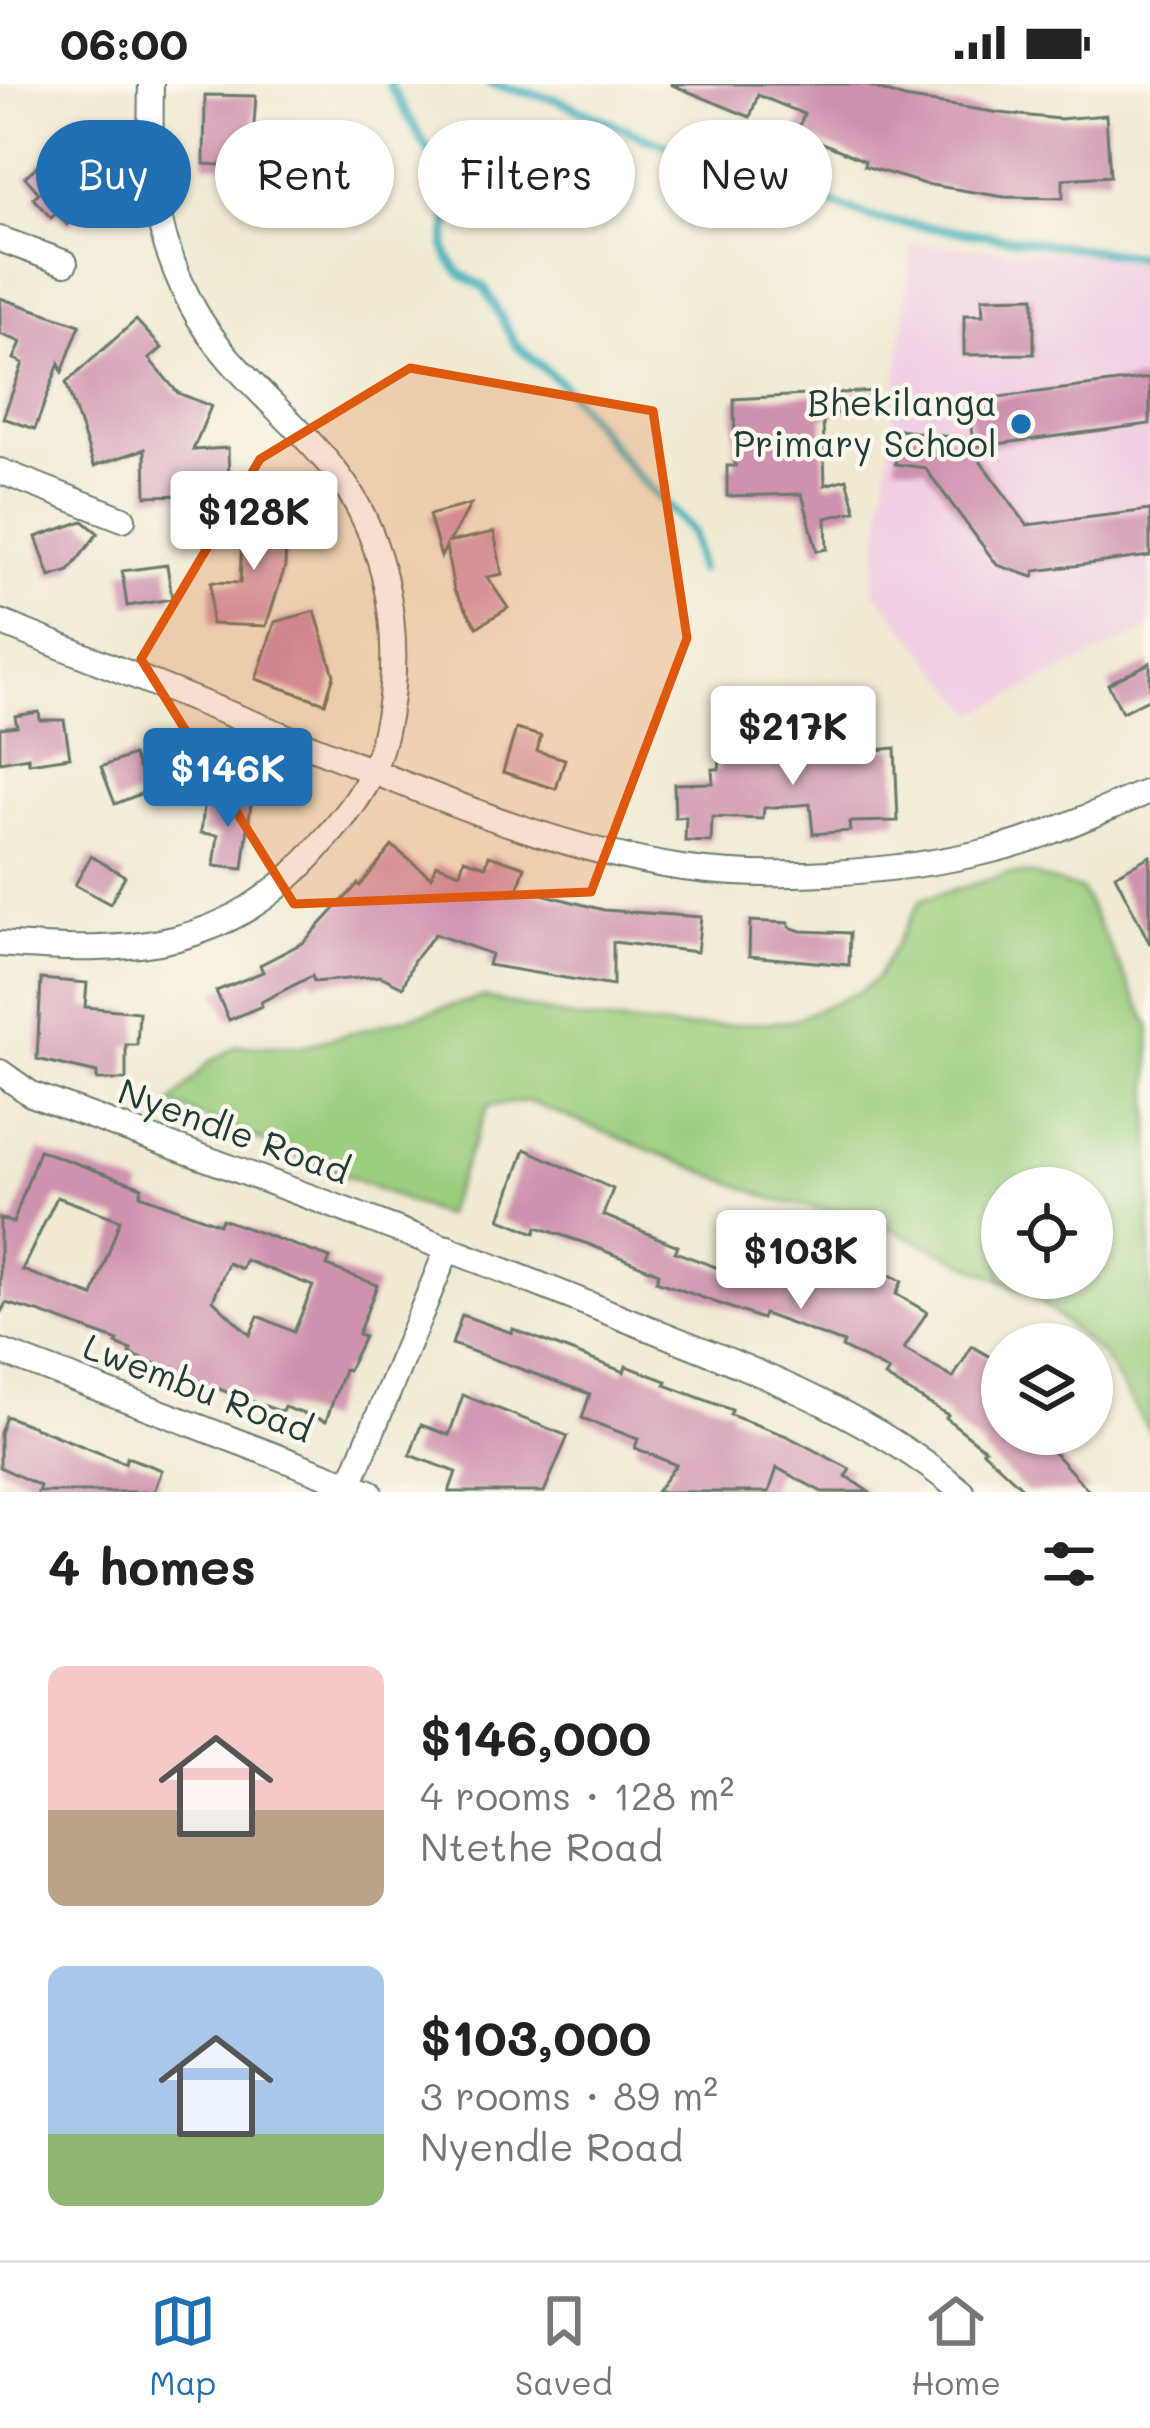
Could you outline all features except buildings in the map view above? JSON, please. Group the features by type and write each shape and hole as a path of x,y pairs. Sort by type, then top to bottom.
{"street":[{"path":"0,944 86,951 124,950 173,940 219,925 291,878 339,824 373,772 391,680 389,587 364,515 340,478 209,335 172,267 149,166 152,84"},
{"path":"0,239 65,263"},
{"path":"0,471 123,519"},
{"path":"0,622 517,827 683,868 828,873 989,851 1150,791"},
{"name":"Nyendle Road","path":"0,1072 31,1094 448,1248 787,1385 929,1464 962,1492"},
{"path":"360,1488 448,1248"},
{"name":"Lwembu Road","path":"0,1352 360,1488"}],"highlighted area":[{"path":"410,368 653,411 687,638 591,892 294,904 141,659 260,459"}],"shaded area":[{"name":"Bhekilanga Primary School","path":"912,244 1150,258 1150,628 976,714 873,590"}],"green space":[{"path":"1008,874 1030,874 1081,890 1150,1026 1150,1433 1113,1372 1113,1323 1065,1323 1038,1299 1113,1299 1113,1167 981,1167 981,1271 868,1218 775,1200 527,1101 488,1106 444,1216 171,1104 208,1063 237,1046 303,1046 483,997 577,1019 681,1028 791,1021 862,990 876,979 921,900"}],"waterway":[{"path":"389,84 445,179 451,198 445,248 450,260 461,274 485,288 516,345 561,383 631,469 692,531 699,570"},
{"path":"490,84 555,99 646,138 879,220 1150,258"}],"place":[{"name":"Bhekilanga Primary School","path":"1021,424"}]}
